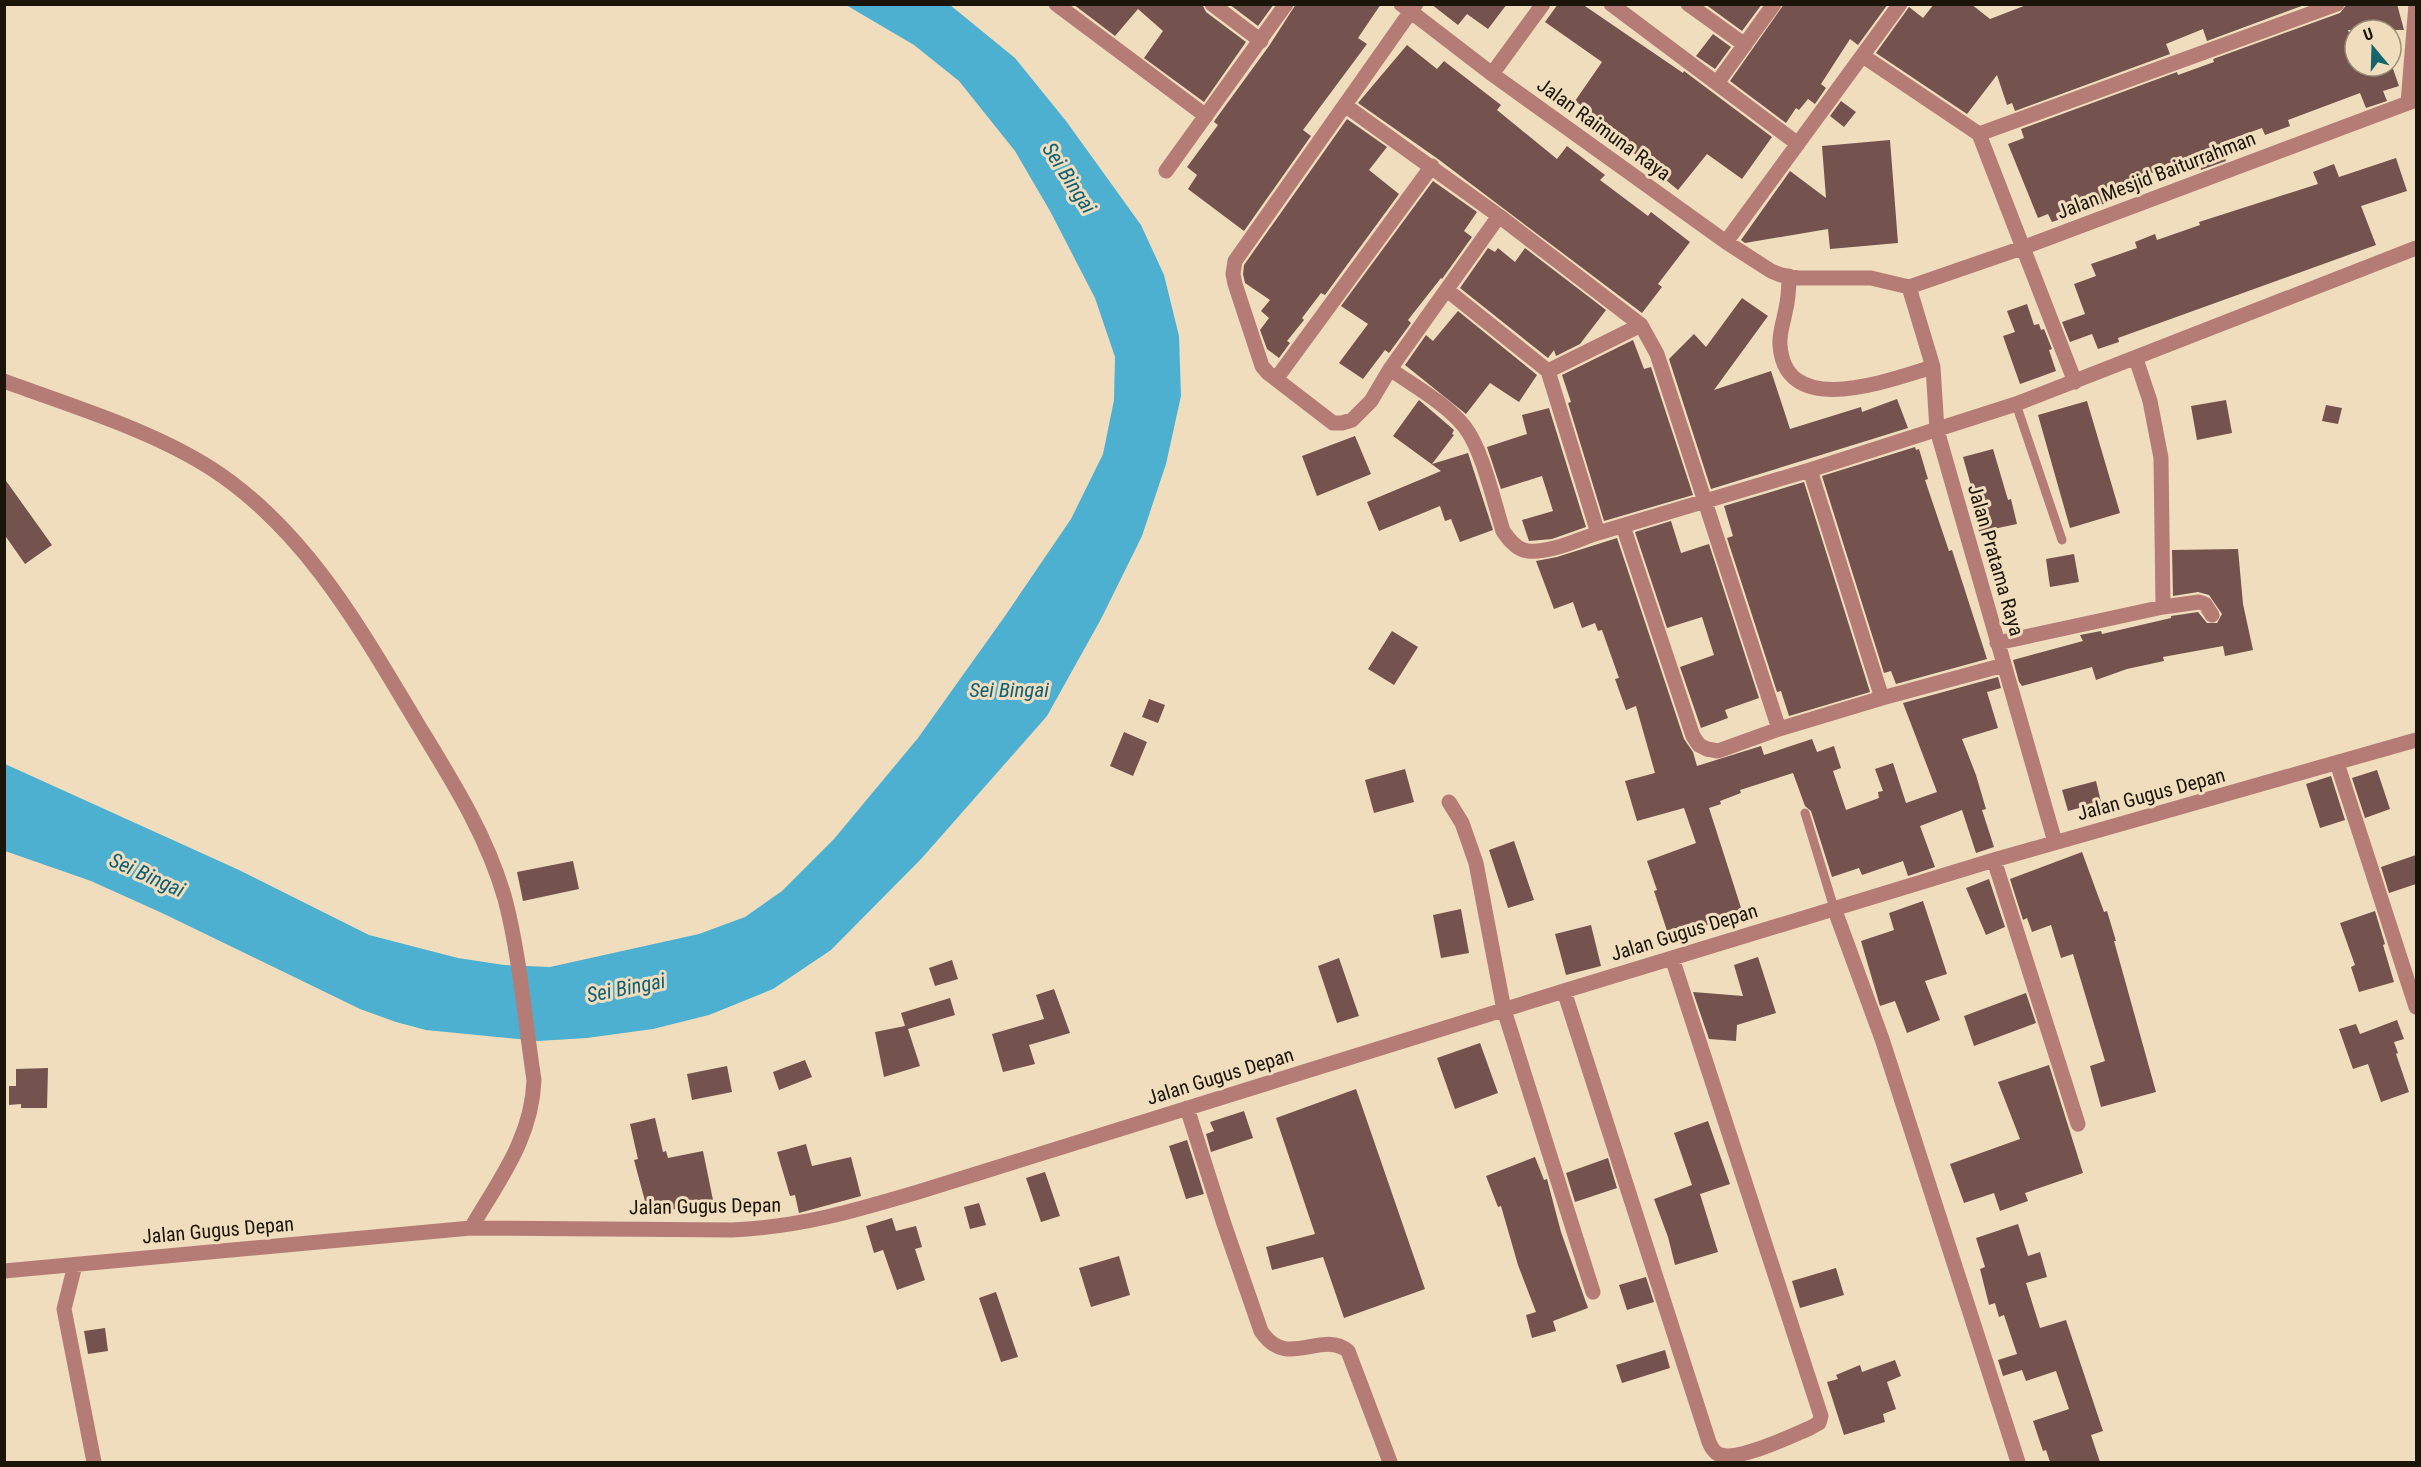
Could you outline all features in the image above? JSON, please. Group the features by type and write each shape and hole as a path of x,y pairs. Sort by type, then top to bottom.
{"street":[{"path":"1056,4 1206,116"},
{"path":"1212,4 1261,41"},
{"path":"1166,171 1287,4"},
{"path":"1492,74 1543,4"},
{"path":"1611,4 1798,144"},
{"path":"1688,4 1745,45"},
{"path":"1717,83 1774,4"},
{"path":"1726,243 1900,4"},
{"path":"1979,134 2316,9 2337,4"},
{"path":"2412,101 2416,4"},
{"path":"1410,7 1346,106 1239,254 1233,268 1235,284 1258,359 1268,373 1333,423 1342,423 1360,414 1499,216"},
{"name":"Jalan Raimuna Raya","path":"1410,7 1492,74 1726,243 1771,271 1789,276"},
{"path":"1863,56 1979,134 2075,382"},
{"name":"Jalan Mesjid Baiturrahman","path":"1909,287 2022,248 2412,101"},
{"path":"1346,106 1432,166 1641,325 1657,354 1779,729"},
{"path":"1276,379 1432,166"},
{"path":"1390,369 1456,417 1466,428 1479,455 1503,531 1518,548 1527,551 1554,547 1810,470 2016,404 2416,248"},
{"path":"1909,287 1888,280 1871,278 1789,276 1788,299 1779,344 1782,357 1787,369 1796,379 1827,391 1851,389 1933,367"},
{"name":"Jalan Pratama Raya","path":"1909,287 1933,367 1937,430 2055,842"},
{"path":"1447,290 1548,371 1598,533"},
{"path":"1548,371 1641,325"},
{"path":"2136,359 2150,401 2161,458 2163,607"},
{"path":"4,381 169,444 213,470 280,526 318,567 376,655 475,823 494,865 505,901 534,1080 533,1103 520,1143 471,1228"},
{"path":"1810,470 1882,698"},
{"path":"1623,526 1693,736 1707,750 1718,751 1779,729 1882,698 2004,665"},
{"path":"1997,643 2163,607 2199,602 2205,604 2212,615"},
{"name":"Jalan Gugus Depan","path":"4,1271 471,1228 732,1230 774,1228 861,1209 1834,908 2055,842 2416,740"},
{"path":"2337,763 2416,1007"},
{"path":"1449,802 1462,823 1476,863 1504,1010 1593,1292"},
{"path":"1995,860 2078,1124"},
{"path":"1834,908 1882,1040 2018,1462"},
{"path":"1564,991 1709,1442 1714,1451 1729,1459 1810,1428 1819,1423 1821,1416 1672,958"},
{"path":"1187,1108 1261,1331 1267,1340 1284,1349 1295,1350 1332,1344 1348,1351 1390,1462"},
{"path":"75,1264 64,1309 94,1462"}],"lane":[{"path":"2016,404 2062,540"},
{"path":"1805,813 1834,908"}],"water":[{"name":"Sei Bingai","path":"846,5 950,5 1015,58 1066,121 1141,225 1164,275 1179,336 1181,396 1166,464 1142,536 1101,619 1047,716 922,858 831,950 773,989 709,1015 653,1029 587,1038 538,1041 426,1030 360,1009 91,881 5,851 5,764 239,870 369,935 458,958 504,965 550,967 699,934 745,917 782,891 834,839 918,738 1071,519 1103,454 1114,400 1115,357 1095,298 1050,211 1015,151 959,81 914,45"}],"building":[{"path":"1073,4 1202,4 1206,12 1246,42 1204,102 1144,58 1163,31 1138,9 1115,36"},
{"path":"1229,4 1274,4 1258,26"},
{"path":"1296,4 1381,4 1358,38 1367,44 1303,130 1311,136 1244,231 1188,189 1197,175 1187,167 1218,125 1214,122 1215,120 1269,46"},
{"path":"1431,4 1507,4 1488,29 1467,14 1458,25"},
{"path":"1558,4 1582,4 1683,73 1684,71 1772,137 1742,179 1707,154 1678,190 1612,135 1616,130 1575,101 1602,62 1545,22"},
{"path":"1705,4 1762,4 1742,31"},
{"path":"1784,4 1888,4 1858,45 1850,39 1821,84 1826,88 1815,104 1808,99 1799,110 1796,108 1786,123 1730,81"},
{"path":"1934,4 1971,4 1990,19 2029,4 2307,4 2207,41 2203,29 2166,44 2170,54 2015,111 2012,103 2007,105 1997,75 1967,114 1876,53 1909,7 1923,18"},
{"path":"2347,4 2397,4 2401,18 2343,18 2343,78 2396,78 2399,86 2383,91 2387,101 2366,108 2360,93 2288,120 2290,126 2265,135 2262,128 2220,143 2226,161 2201,170 2196,157 2141,177 2143,182 2113,193 2115,200 2052,222 2048,214 2038,218 2008,144 2024,138 2021,129 2177,72 2178,75 2214,62 2213,59 2340,13"},
{"path":"1713,34 1731,47 1715,69 1696,56"},
{"path":"1407,45 1437,69 1444,61 1501,105 1497,110 1557,159 1567,146 1605,175 1600,180 1648,216 1651,212 1690,242 1658,284 1662,287 1642,313 1438,159 1358,103"},
{"path":"1841,101 1856,112 1844,127 1830,116"},
{"path":"1347,119 1387,147 1369,170 1399,194 1325,295 1321,293 1302,318 1304,320 1287,341 1290,343 1279,358 1267,349 1260,330 1269,318 1261,311 1270,300 1245,283 1244,265"},
{"path":"1890,140 1898,243 1830,249 1828,229 1745,243 1741,240 1790,171 1826,198 1822,146"},
{"path":"2396,158 2407,191 2361,206 2376,245 2118,338 2119,342 2098,349 2092,334 2070,342 2062,322 2085,314 2074,284 2096,276 2091,264 2137,248 2135,242 2155,234 2157,240 2200,225 2199,222 2318,184 2313,172 2334,164 2339,177"},
{"path":"1433,181 1477,212 1464,231 1472,237 1442,279 1408,320 1411,323 1389,353 1385,350 1363,379 1339,363 1368,324 1341,306"},
{"path":"1488,248 1495,252 1498,248 1515,262 1525,248 1606,310 1580,344 1556,356 1554,350 1548,358 1460,288"},
{"path":"1742,298 1768,316 1714,390 1771,371 1790,429 1861,407 1862,412 1897,399 1908,428 1711,489 1669,359 1694,334 1706,347"},
{"path":"2027,304 2034,325 2039,324 2041,330 2044,329 2052,349 2049,350 2056,371 2020,384 2003,336 2015,332 2007,311"},
{"path":"1458,311 1537,375 1519,402 1490,383 1466,414 1405,365 1426,335 1433,341"},
{"path":"1633,340 1644,369 1651,367 1693,495 1604,521 1568,403 1571,402 1562,375"},
{"path":"1419,400 1454,430 1452,434 1454,435 1432,464 1468,453 1493,530 1460,542 1451,519 1445,521 1440,506 1379,531 1367,502 1441,471 1393,436"},
{"path":"2226,400 2232,433 2197,440 2191,406"},
{"path":"2087,401 2120,513 2070,528 2038,415"},
{"path":"2326,405 2342,408 2338,424 2322,421"},
{"path":"1549,408 1586,527 1552,539 1529,541 1522,520 1553,511 1542,476 1501,489 1487,447 1527,434 1522,415"},
{"path":"1355,436 1371,474 1317,496 1302,456"},
{"path":"1915,447 1916,450 1919,449 1928,479 1925,480 1949,551 1952,550 1987,659 1896,684 1891,671 1884,673 1822,476"},
{"path":"1993,449 2008,500 2011,499 2017,524 1979,532 1973,508 1977,507 1963,457"},
{"path":"4,478 52,545 25,564 4,534"},
{"path":"1804,482 1870,692 1789,716 1781,691 1777,692 1727,538 1733,536 1724,506"},
{"path":"1671,521 1681,553 1709,544 1759,698 1725,710 1728,718 1701,728 1680,667 1714,655 1702,617 1667,628 1635,532"},
{"path":"1617,538 1684,739 1693,752 1697,766 1761,746 1764,755 1812,739 1817,752 1834,746 1841,768 1833,771 1846,810 1879,798 1878,792 1883,791 1875,769 1893,763 1906,803 1937,792 1903,703 1998,677 2001,688 1987,692 1998,728 1962,739 1976,775 1986,809 1982,810 1994,847 1976,853 1962,810 1920,826 1935,867 1908,876 1903,861 1862,875 1859,868 1832,877 1811,811 1805,806 1793,773 1740,790 1741,793 1709,808 1743,914 1669,937 1647,861 1696,843 1684,808 1637,821 1625,781 1655,773 1636,706 1626,710 1615,679 1619,678 1602,630 1598,631 1595,623 1582,628 1573,602 1554,609 1536,561 1557,557"},
{"path":"2238,549 2243,604 2253,650 2225,656 2223,646 2163,657 2164,661 2127,669 2096,680 2092,667 2022,686 2019,682 2013,660 2083,641 2080,635 2101,631 2102,634 2171,618 2171,616 2198,612 2207,623 2217,623 2222,614 2209,595 2198,592 2173,596 2172,550"},
{"path":"2074,554 2079,582 2050,587 2046,559"},
{"path":"1392,631 1418,647 1394,685 1368,669"},
{"path":"1149,699 1165,705 1158,723 1142,717"},
{"path":"1124,732 1147,742 1133,776 1110,766"},
{"path":"1405,769 1414,802 1374,813 1365,780"},
{"path":"2377,770 2390,809 2365,818 2352,778"},
{"path":"2331,776 2345,820 2320,828 2306,784"},
{"path":"2096,781 2101,802 2068,811 2062,790"},
{"path":"1514,841 1534,900 1508,908 1489,850"},
{"path":"2082,852 2104,912 2107,911 2156,1092 2101,1107 2090,1066 2105,1061 2073,954 2061,958 2051,925 2032,932 2027,918 2023,920 2010,879"},
{"path":"2416,855 2416,884 2389,893 2381,867"},
{"path":"573,861 579,889 523,901 517,872"},
{"path":"1989,879 2005,927 1986,935 1966,888"},
{"path":"1923,901 1947,974 1925,981 1940,1020 1907,1033 1895,1001 1880,1006 1861,941 1894,930 1889,913"},
{"path":"1461,909 1469,953 1441,958 1433,915"},
{"path":"2375,911 2394,982 2359,992 2351,967 2355,965 2340,923"},
{"path":"1591,925 1601,966 1566,975 1555,934"},
{"path":"1758,957 1776,1013 1737,1025 1736,1041 1709,1039 1693,992 1743,996 1734,965"},
{"path":"1339,958 1359,1016 1337,1023 1318,966"},
{"path":"952,960 958,979 935,986 929,968"},
{"path":"1054,989 1070,1033 1029,1045 1035,1064 1003,1072 992,1034 1044,1019 1036,995"},
{"path":"2026,993 2036,1023 1974,1046 1964,1016"},
{"path":"950,998 955,1015 908,1029 920,1066 884,1077 875,1032 905,1026 901,1013"},
{"path":"2397,1020 2404,1039 2394,1042 2398,1053 2396,1054 2409,1092 2381,1102 2368,1064 2353,1069 2339,1029 2356,1024 2360,1034"},
{"path":"1480,1043 1498,1093 1455,1109 1437,1058"},
{"path":"805,1060 812,1077 779,1090 773,1072"},
{"path":"2049,1065 2083,1173 2025,1193 2028,1201 2000,1211 1994,1193 1964,1203 1950,1164 2020,1139 1998,1082"},
{"path":"727,1066 732,1092 692,1100 687,1074"},
{"path":"48,1068 47,1108 21,1108 21,1104 9,1105 9,1086 16,1086 16,1069"},
{"path":"1356,1089 1425,1289 1344,1318 1323,1257 1272,1270 1266,1247 1315,1234 1276,1118"},
{"path":"1244,1111 1253,1138 1211,1152 1206,1134 1214,1131 1210,1122"},
{"path":"655,1118 663,1152 666,1151 668,1158 703,1151 714,1205 691,1210 690,1205 649,1216 634,1160 638,1159 630,1124"},
{"path":"1708,1121 1730,1184 1700,1194 1718,1252 1675,1265 1668,1237 1654,1199 1692,1185 1674,1133"},
{"path":"1187,1140 1204,1194 1186,1199 1169,1146"},
{"path":"806,1144 812,1166 851,1157 861,1196 799,1213 795,1195 790,1196 777,1152"},
{"path":"1535,1157 1544,1180 1547,1179 1561,1232 1588,1308 1553,1321 1556,1331 1532,1338 1526,1315 1536,1312 1518,1265 1501,1206 1498,1207 1486,1176"},
{"path":"1608,1158 1617,1188 1575,1202 1566,1173"},
{"path":"1045,1172 1060,1216 1041,1222 1026,1178"},
{"path":"979,1203 986,1225 970,1229 964,1207"},
{"path":"892,1218 896,1231 916,1226 922,1247 915,1249 925,1280 897,1290 883,1250 874,1253 866,1226"},
{"path":"2018,1224 2028,1256 2040,1252 2047,1277 2026,1283 2040,1328 2066,1320 2103,1431 2091,1435 2100,1462 2050,1462 2046,1450 2043,1451 2033,1421 2069,1409 2056,1371 2026,1381 2022,1370 2003,1376 1998,1360 2017,1354 2004,1315 1999,1317 1995,1303 1989,1305 1980,1269 1985,1267 1976,1238"},
{"path":"1119,1256 1130,1295 1091,1307 1079,1268"},
{"path":"1836,1268 1844,1295 1800,1308 1792,1281"},
{"path":"1646,1277 1654,1302 1627,1310 1619,1285"},
{"path":"996,1292 1018,1357 1001,1362 979,1298"},
{"path":"105,1328 108,1351 88,1354 84,1331"},
{"path":"1665,1350 1670,1368 1622,1383 1616,1365"},
{"path":"1895,1360 1901,1376 1887,1382 1896,1409 1883,1414 1885,1422 1844,1435 1827,1382 1838,1379 1836,1375 1860,1365 1862,1372"}]}
